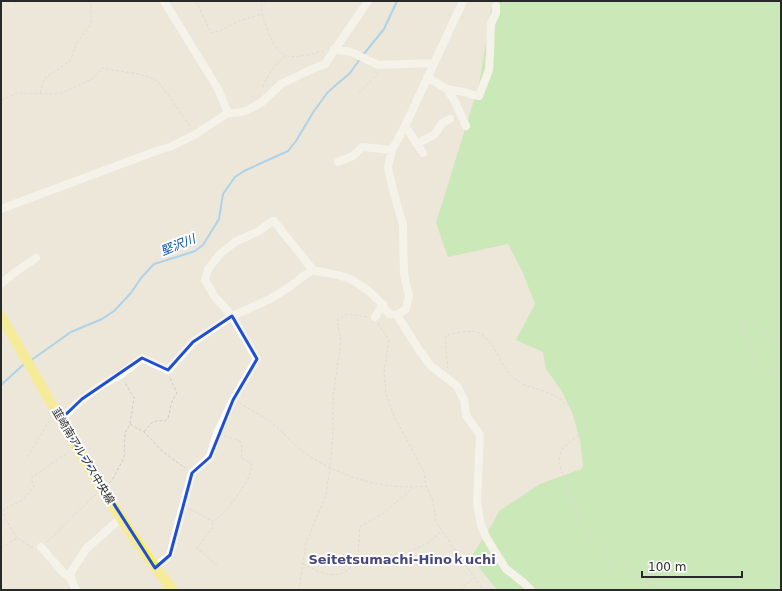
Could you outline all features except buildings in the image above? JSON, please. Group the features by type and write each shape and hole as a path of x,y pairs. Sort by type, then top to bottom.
{"main road":[{"name":"韮崎南アルプス中央線","path":"1,316 76,448 155,568 173,590"}],"street":[{"path":"164,1 218,89 228,113"},
{"path":"1,209 170,147 196,134 228,113 237,113 248,110 262,102 281,84 325,64 368,1"},
{"path":"155,568 170,555 192,473 210,457 217,434 233,400 257,360 232,316 216,297 205,280 208,269 220,254 235,242 259,231 272,220 313,270 349,278 367,289 382,304 389,314 397,315 406,309 409,296 404,274 403,225 388,167 392,150 405,126 463,1"},
{"path":"427,77 447,89 479,96 489,70 491,24 496,13 496,6"},
{"path":"334,49 351,52 383,65 434,63"},
{"path":"447,89 456,102 466,126"},
{"path":"417,144 428,143 442,123 450,119"},
{"path":"405,126 423,153"},
{"path":"338,162 353,156 362,147 392,150"},
{"path":"1,284 36,258"},
{"path":"58,417 103,384 120,375 142,358 168,370 193,342 232,316 270,299 313,270"},
{"path":"375,317 382,304"},
{"path":"397,315 431,366 457,386 464,400 466,415 480,435 477,503 481,525 487,539 506,569 531,590"},
{"path":"71,579 71,572 86,549 121,518"},
{"path":"42,547 61,570 71,579 76,590"}],"path":[{"path":"39,94 44,79 71,60 76,44 91,24 91,1"},
{"path":"196,1 211,33 219,31 239,21 262,14"},
{"path":"266,1 261,6 269,35 277,49 286,56 334,49"},
{"path":"263,87 275,65 286,56"},
{"path":"359,94 383,65"},
{"path":"1,100 18,93 59,94 94,78 102,68 126,71 157,80 196,134"},
{"path":"299,590 306,543 326,495 333,436 333,397 341,341 337,320 347,314 375,317 389,340 384,372 386,393 394,416 424,472 426,486 432,502 436,522 483,590"},
{"path":"781,338 770,335 749,322 745,324 742,322 743,333 759,364 762,368 781,378"},
{"path":"450,380 445,342 446,336 456,333 475,332 489,341 506,370 513,378 522,385 546,392 558,398 568,406 581,420 586,429 567,444 562,450 559,460 570,495 591,538 599,551 608,561 618,568 642,579 673,590"},
{"path":"144,432 152,421 165,421 168,418 172,401 177,393 168,370"},
{"path":"76,448 32,478 34,487 24,500 4,509 4,517 17,538 36,550 42,547 112,480 124,458 125,433 130,424 134,398 120,375"},
{"path":"233,400 270,421 302,450 330,468 353,478 382,484 413,488 426,486"},
{"path":"27,457 41,437 49,421 58,417"},
{"path":"130,424 144,432 163,452 192,473"},
{"path":"183,506 212,521 217,520 226,510 248,477 252,464 241,458 242,445 239,440 217,434"},
{"path":"303,563 316,571 332,576 345,572 353,566 358,558 360,527 382,514 413,488"},
{"path":"212,521 213,527 197,548 218,566"},
{"path":"358,558 388,556 419,548 437,537 442,531"},
{"path":"1,548 17,538"},
{"path":"460,590 474,577"}],"highlighted area":[{"path":"232,316 257,359 233,400 210,457 192,473 170,555 155,568 60,420 82,399 142,358 168,370 193,342"}],"green space":[{"path":"493,1 781,1 781,590 497,590 471,557 499,511 540,484 581,469 583,466 580,440 572,412 561,390 546,369 543,352 516,340 535,304 523,273 508,244 448,257 436,223 479,84"}],"waterway":[{"name":"堅沢川","path":"363,55 384,29 397,1"},
{"name":"堅沢川","path":"30,361 71,332 102,319 114,311 131,293 141,278 154,264 195,251 203,245 219,219 223,194 235,177 244,171 288,151 328,92 350,73 360,59"},
{"name":"堅沢川","path":"1,385 24,364"}],"district":[{"name":"Seitetsumachi-Hinoｋuchi","path":"402,559"}]}
